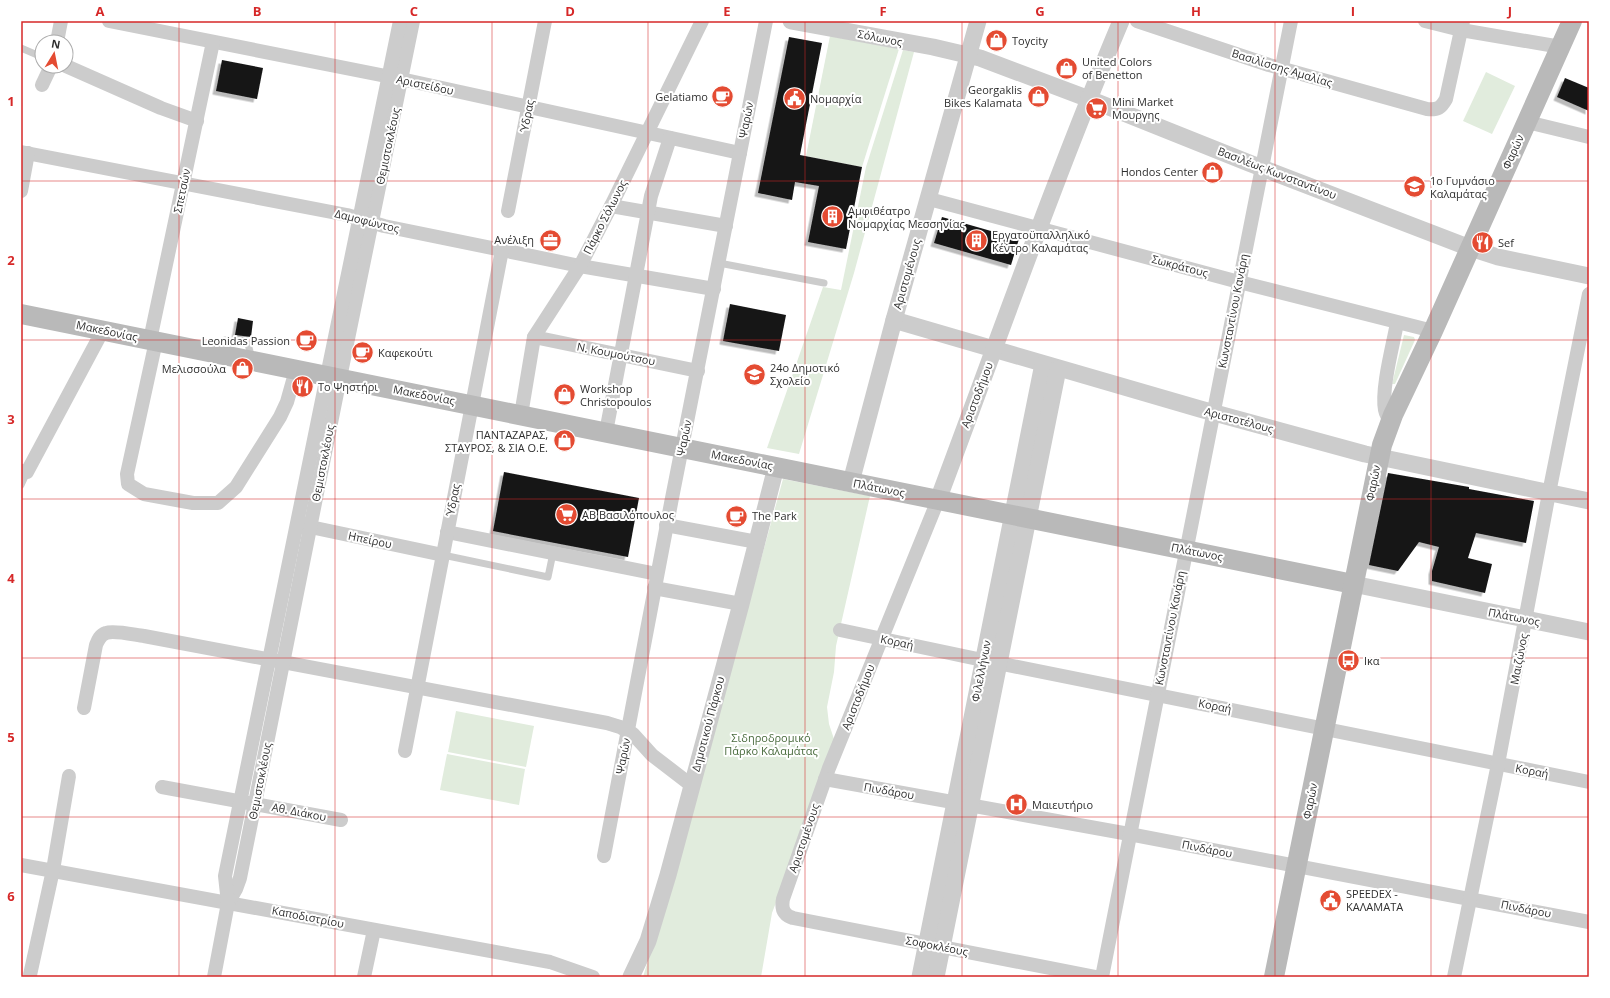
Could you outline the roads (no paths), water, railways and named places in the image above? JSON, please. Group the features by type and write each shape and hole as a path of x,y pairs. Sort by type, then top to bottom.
{"main road":[{"name":"Φαρών","path":"1274,977 1378,456 1391,421 1572,21"},
{"name":"Μακεδονίας","path":"21,314 804,472"},
{"name":"Πλάτωνος","path":"804,472 1353,584"}],"street":[{"path":"59,34 61,21"},
{"name":"Αριστείδου","path":"109,21 395,78 740,153"},
{"name":"Θεμιστοκλέους","path":"395,78 400,21"},
{"name":"Θεμιστοκλέους","path":"228,903 240,878 255,804 277,660 333,377 395,78 413,21"},
{"name":"Ύδρας","path":"508,211 546,21"},
{"name":"Πάρκο Σόλωνος","path":"521,415 534,338 580,266 612,206 702,21"},
{"name":"Ψαρών","path":"604,856 666,525 698,371 766,21"},
{"name":"Σόλωνος","path":"791,21 933,47 969,56"},
{"name":"Αριστομένους","path":"851,482 894,320 978,21"},
{"name":"Αριστοδήμου","path":"827,774 938,500 1038,229 1121,21"},
{"name":"Βασιλίσσης Αμαλίας","path":"1137,21 1281,69 1427,109 1436,110 1442,106 1446,99 1462,25"},
{"name":"Κωνσταντίνου Κανάρη","path":"1102,977 1129,834 1291,21"},
{"path":"1425,21 1462,25 1561,47"},
{"name":"Σπετσών","path":"213,42 127,474 128,484 144,494 193,504 218,503 236,487 280,417 287,402 296,370"},
{"name":"Βασιλέως Κωνσταντίνου","path":"969,56 996,64 1089,99 1262,168 1470,248 1498,257 1589,276"},
{"path":"74,70 161,108 197,121"},
{"path":"42,85 47,74"},
{"path":"1527,122 1589,138"},
{"path":"606,432 651,196 670,138"},
{"path":"21,191 24,152"},
{"name":"Δαμοφώντος","path":"24,152 347,215 365,221 580,266 714,289"},
{"name":"Σωκράτους","path":"929,199 1239,282 1433,331"},
{"path":"612,206 726,226"},
{"name":"Ύδρας","path":"405,751 502,250"},
{"name":"Μαιζώνος","path":"1454,977 1498,764 1549,493 1582,360 1589,294"},
{"name":"Αριστοτέλους","path":"894,320 1050,367 1378,456 1589,501"},
{"path":"1391,421 1385,413 1384,401 1386,381 1397,323"},
{"path":"23,476 102,330"},
{"name":"Ν. Κουμούτσου","path":"534,338 698,371"},
{"name":"Φιλελλήνων","path":"920,977 934,946 1050,367"},
{"name":"Δημοτικού Πάρκου","path":"631,977 648,941 668,875 741,604 776,467"},
{"path":"666,525 757,542"},
{"name":"Ηπείρου","path":"303,526 443,555"},
{"path":"447,532 657,574"},
{"name":"Πλάτωνος","path":"1353,584 1589,632"},
{"path":"654,588 741,604"},
{"name":"Κοραή","path":"840,630 991,662 1157,694 1589,782"},
{"path":"84,708 96,645 99,638 106,633 144,636 607,723 628,730 657,759 692,785"},
{"name":"Θεμιστοκλέους","path":"214,977 228,903 225,876 241,802 277,660"},
{"name":"Αριστομένους","path":"782,908 783,899 827,774"},
{"name":"Πινδάρου","path":"827,774 962,804 1129,834 1589,922"},
{"path":"30,976 53,870 69,776"},
{"name":"Αθ. Διάκου","path":"162,787 341,820"},
{"name":"Καποδιστρίου","path":"21,865 550,962 593,977"},
{"name":"Σοφοκλέους","path":"782,908 786,915 793,918 1096,977"},
{"path":"364,977 374,930"},
{"name":"Φιλελλήνων","path":"934,946 936,977"}],"lane":[{"path":"21,48 34,54"},
{"path":"719,263 824,283"},
{"path":"443,555 548,577 553,553"}],"place":[{"name":"Τoycity","path":"996,41"},
{"name":"United Colors of Benetton","path":"1067,68"},
{"name":"Georgaklis Bikes Kalamata","path":"1038,96"},
{"name":"Gelatiamo","path":"723,97"},
{"name":"Νομαρχία","path":"794,99"},
{"name":"Mini Market Μουργης","path":"1096,108"},
{"name":"Hondos Center","path":"1213,172"},
{"name":"1ο Γυμνάσιο Καλαμάτας","path":"1414,187"},
{"name":"Αμφιθέατρο Νομαρχίας Μεσσηνίας","path":"833,217"},
{"name":"Ανέλιξη","path":"550,240"},
{"name":"Εργατοϋπαλληλικό Κέντρο Καλαμάτας","path":"976,241"},
{"name":"Sef","path":"1483,243"},
{"name":"Leonidas Passion","path":"306,341"},
{"name":"Καφεκούτι","path":"362,353"},
{"name":"Μελισσούλα","path":"242,369"},
{"name":"24ο Δημοτικό Σχολείο","path":"755,374"},
{"name":"Το Ψηστήρι","path":"302,387"},
{"name":"Workshop Christopoulos","path":"565,395"},
{"name":"ΠΑΝΤΑΖΑΡΑΣ, ΣΤΑΥΡΟΣ, & ΣΙΑ Ο.Ε.","path":"564,441"},
{"name":"ΑΒ Βασιλόπουλος","path":"566,515"},
{"name":"The Park","path":"737,516"},
{"name":"Ικα","path":"1349,661"},
{"name":"Μαιευτήριο","path":"1017,805"},
{"name":"SPEEDEX - ΚΑΛΑΜΑΤΑ","path":"1331,900"}],"park label":[{"name":"Σιδηροδρομικό Πάρκο Καλαμάτας","path":"771,744"}]}
